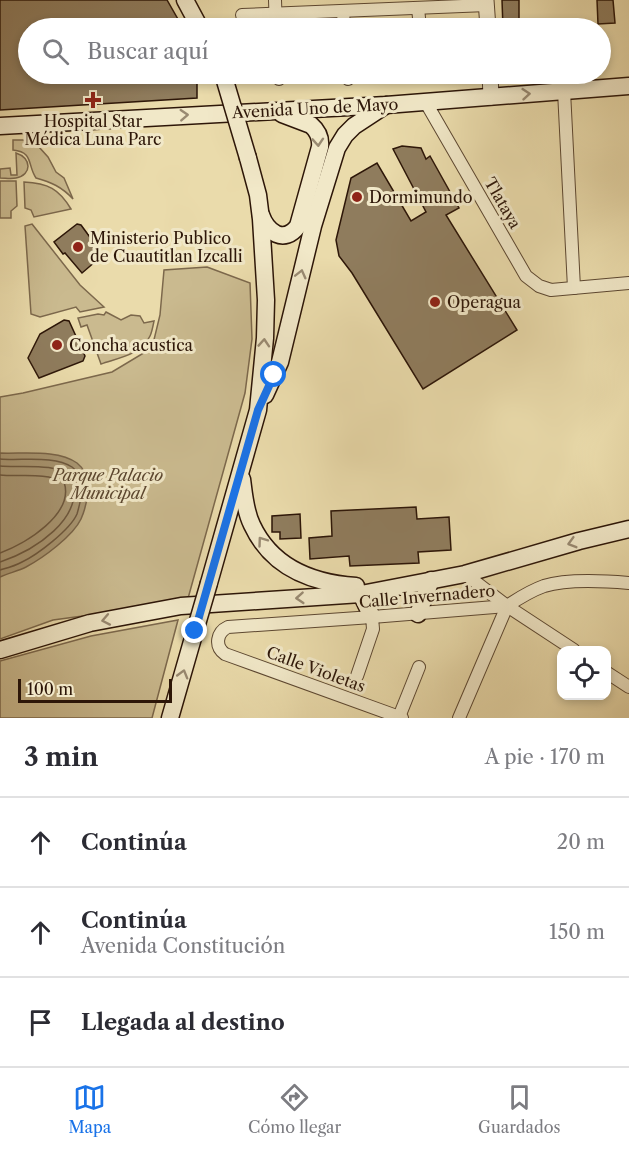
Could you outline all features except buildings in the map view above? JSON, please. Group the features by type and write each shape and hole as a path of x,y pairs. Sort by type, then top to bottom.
{"main road":[{"path":"185,0 195,18"},
{"path":"170,718 258,410 265,338 266,300 258,195 226,84"},
{"name":"Avenida Uno de Mayo","path":"0,126 386,105 629,86"},
{"path":"258,410 280,362 313,226 337,147 350,130 386,105"},
{"path":"260,212 264,223 276,235 287,235 296,229 321,147 319,135 311,125 275,111"},
{"path":"242,471 244,500 251,524 263,544 277,559 296,572 316,580 390,588"},
{"path":"0,650 90,623 181,606 361,594 465,574 629,529"},
{"path":"418,614 431,580"},
{"path":"361,594 372,617"}],"street":[{"path":"274,0 275,18"},
{"path":"242,15 418,8 487,2 488,18"},
{"path":"418,8 419,18"},
{"path":"343,11 343,18"},
{"path":"490,84 491,97"},
{"path":"564,91 574,288"},
{"name":"Tlataya","path":"426,101 526,276 539,286 550,290 629,283"},
{"path":"465,574 507,606 567,646"},
{"name":"Calle Invernadero","path":"220,650 219,636 228,627 507,606 523,595 546,586 567,583 629,584"},
{"path":"459,718 507,606"},
{"path":"357,676 373,629 372,617"},
{"name":"Calle Violetas","path":"220,650 225,654 401,717"},
{"path":"401,717 419,667"},
{"path":"611,675 629,687"}],"green space":[{"path":"13,140 23,140 38,146 48,157 56,172 64,178 73,199 65,191 36,178 27,156 20,151 13,150"},
{"path":"16,153 27,162 25,174 16,178 0,178 0,169 10,168 11,175 17,175"},
{"path":"0,181 16,181 17,206 11,211 11,218 0,218"},
{"path":"24,182 52,188 62,196 71,209 34,217 31,210 25,208"},
{"path":"32,224 80,285 104,307 80,312 76,307 40,317 31,314 25,226"},
{"name":"Parque Palacio Municipal","path":"207,267 250,283 252,339 245,393 187,602 53,620 0,639 0,397 112,372 152,348 160,315 164,270"},
{"path":"106,312 121,320 131,315 140,316 144,323 154,321 150,336 141,348 101,364 87,325 81,327 78,318 104,315"},
{"path":"178,620 152,718 0,718 0,661 91,636"}],"water":[{"path":"0,453 50,454 69,459 83,469 88,488 82,516 77,526 57,546 33,563 0,577"}],"place":[{"name":"Hospital Star Médica Luna Parc","path":"93,100"},
{"name":"Dormimundo","path":"357,197"},
{"name":"Ministerio Publico de Cuautitlan Izcalli","path":"78,247"},
{"name":"Operagua","path":"435,302"},
{"name":"Concha acustica","path":"57,345"}],"route":[{"path":"195,631 258,410 274,375"}]}
